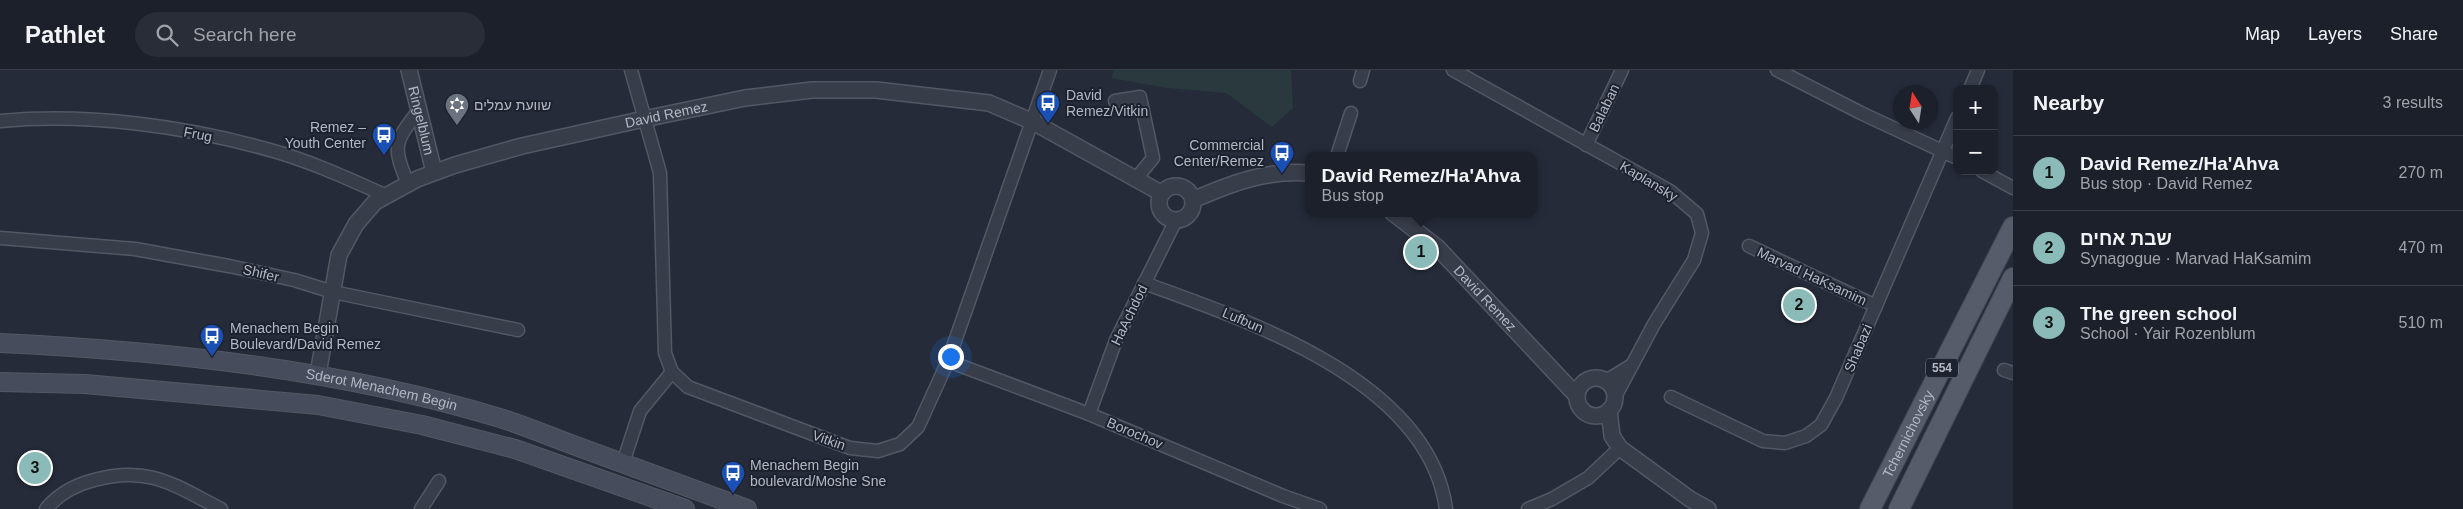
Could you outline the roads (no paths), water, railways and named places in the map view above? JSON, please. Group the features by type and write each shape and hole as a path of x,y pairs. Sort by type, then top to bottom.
{"main road":[{"name":"Tchernichovsky","path":"1870,509 2013,227"},
{"name":"Tchernichovsky","path":"1899,509 2013,278"},
{"name":"Sderot Menachem Begin","path":"0,343 84,347 318,374 403,393 500,418 747,509"},
{"name":"Sderot Menachem Begin","path":"0,382 85,384 327,407 422,425 516,449 685,509"}],"street":[{"name":"Ringelblum","path":"409,70 434,172"},
{"path":"623,463 640,411 672,372 665,352 660,173 631,70"},
{"name":"Vitkin","path":"672,372 688,387 850,448 878,451 900,444 918,427 948,361 1050,70"},
{"name":"Kaplansky","path":"1453,70 1670,191 1697,214 1702,232 1694,260 1654,324 1612,403"},
{"name":"Balaban","path":"1586,145 1622,70"},
{"path":"1777,70 1861,113 1953,156"},
{"path":"1972,85 1978,70"},
{"name":"David Remez","path":"318,374 339,255 356,224 375,202 434,172 522,146 644,119 745,98 812,90 916,93 989,103 1033,122 1161,193"},
{"path":"1115,101 1140,97 1153,158 1136,180"},
{"path":"408,184 397,158 397,142 419,110"},
{"path":"1338,152 1351,114"},
{"name":"Frug","path":"0,121 41,119 102,121 166,128 219,138 271,150 387,196"},
{"name":"Shabazi","path":"1671,397 1762,440 1785,443 1806,436 1821,425 1836,398 1953,127"},
{"path":"1193,200 1234,182 1267,174 1305,173"},
{"path":"1989,175 2013,188"},
{"path":"1170,186 1180,186 1189,191 1193,200 1191,211 1182,219 1176,220 1171,220 1162,214 1158,203 1161,193 1170,186"},
{"name":"David Remez","path":"1398,217 1437,247 1577,396"},
{"name":"HaAchdod","path":"1089,414 1116,340 1176,220"},
{"name":"Shifer","path":"0,238 135,249 229,266 294,280 333,292 518,330"},
{"name":"Marvad HaKsamim","path":"1749,246 1876,306"},
{"name":"Lufbun","path":"1144,283 1226,312 1284,337 1356,380 1384,403 1422,443 1435,466 1444,492 1446,509"},
{"name":"Borochov","path":"948,361 1089,414 1283,496 1320,509"},
{"path":"1606,381 1634,363"},
{"name":"David Remez","path":"1551,368 1586,380"},
{"path":"1528,509 1552,499 1588,478 1616,442 1612,387 1606,381 1595,378 1586,380 1579,388 1577,396 1579,406 1592,415 1603,430 1616,442 1690,499 1708,509"},
{"path":"1592,415 1600,415 1612,403"},
{"path":"46,509 65,491 82,483 111,475 132,473 149,476 171,484 221,509"},
{"path":"421,509 440,481"}],"place":[{"name":"David Remez/Vitkin","path":"1048,124"},
{"name":"שוועת עמלים","path":"457,126"},
{"name":"Remez – Youth Center","path":"384,156"},
{"name":"Commercial Center/Remez","path":"1282,174"},
{"name":"David Remez/Ha'Ahva","path":"1421,252"},
{"name":"שבת אחים","path":"1799,305"},
{"name":"Menachem Begin Boulevard/David Remez","path":"212,357"},
{"name":"The green school","path":"35,468"},
{"name":"Menachem Begin boulevard/Moshe Sne","path":"733,494"}]}
